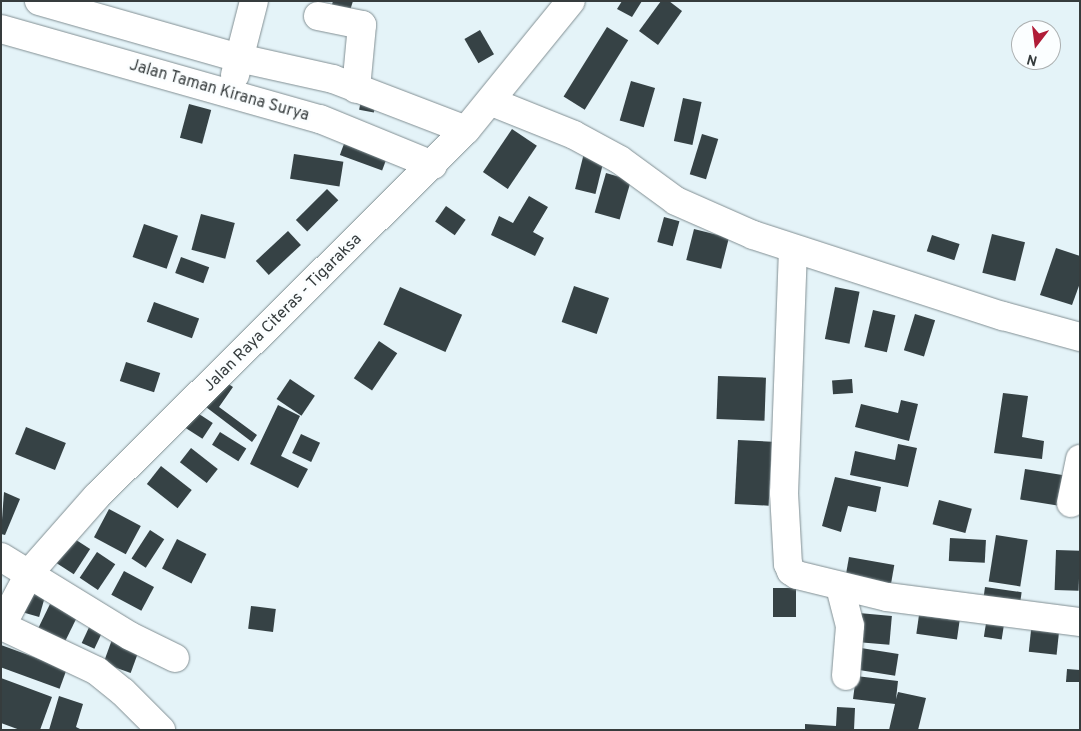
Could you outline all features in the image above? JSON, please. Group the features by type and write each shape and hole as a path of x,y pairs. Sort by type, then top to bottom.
{"street":[{"path":"39,1 239,58 334,79 466,130"},
{"path":"231,93 254,1"},
{"name":"Jalan Raya Citeras - Tigaraksa","path":"2,627 30,572 98,496 433,165 492,102 571,1"},
{"path":"318,16 362,25 356,89"},
{"name":"Jalan Taman Kirana Surya","path":"1,29 320,119 433,165"},
{"path":"492,102 598,148 694,211 793,249 1002,316 1080,337"},
{"path":"793,249 784,492 788,564 796,575 887,597 1080,622"},
{"path":"1071,503 1080,459"},
{"path":"1,557 30,572 130,636 176,658"},
{"path":"840,587 850,626 846,676"},
{"path":"2,627 97,671 161,730"}],"building":[{"path":"333,1 353,1 349,14 331,8"},
{"path":"622,1 642,1 632,17 617,9"},
{"path":"661,1 669,1 682,11 658,45 639,31"},
{"path":"607,27 628,40 585,110 564,97"},
{"path":"480,30 494,54 478,63 464,39"},
{"path":"631,81 655,88 644,127 620,120"},
{"path":"362,95 377,98 374,113 359,110"},
{"path":"683,98 702,102 692,145 674,141"},
{"path":"189,104 211,110 202,144 180,138"},
{"path":"512,129 537,146 508,189 483,172"},
{"path":"702,134 718,139 706,179 690,174"},
{"path":"345,141 387,156 382,170 340,155"},
{"path":"584,153 604,158 595,194 575,189"},
{"path":"294,154 343,162 339,187 290,179"},
{"path":"606,173 631,180 620,220 595,212"},
{"path":"327,189 338,200 307,231 296,220"},
{"path":"529,196 548,207 533,232 544,238 535,256 491,235 499,216 513,223"},
{"path":"446,206 466,220 455,235 435,222"},
{"path":"201,214 235,223 225,259 191,250"},
{"path":"664,217 679,221 673,246 657,242"},
{"path":"144,224 178,236 167,269 133,257"},
{"path":"694,229 729,238 721,269 686,260"},
{"path":"288,231 301,245 269,275 256,261"},
{"path":"992,234 1025,242 1015,281 982,273"},
{"path":"932,235 960,244 954,260 927,251"},
{"path":"1056,248 1080,256 1080,283 1072,305 1040,295"},
{"path":"181,257 209,267 203,283 175,273"},
{"path":"574,286 609,298 597,334 562,322"},
{"path":"400,287 462,315 445,352 383,324"},
{"path":"835,287 860,292 849,344 825,339"},
{"path":"154,302 199,318 192,338 147,322"},
{"path":"873,310 895,315 887,352 864,347"},
{"path":"915,314 935,320 924,356 904,350"},
{"path":"379,341 397,353 372,391 354,378"},
{"path":"126,362 160,373 154,392 120,381"},
{"path":"718,376 766,378 764,421 716,419"},
{"path":"221,379 233,387 219,407 257,435 252,442 202,404"},
{"path":"290,379 315,396 301,416 277,399"},
{"path":"852,379 853,393 833,394 832,380"},
{"path":"1003,393 1028,396 1022,437 1044,441 1042,459 994,453"},
{"path":"901,400 918,404 909,441 855,427 861,404 898,413"},
{"path":"278,405 300,416 281,456 308,469 298,488 250,464"},
{"path":"196,412 213,423 202,439 186,428"},
{"path":"26,427 66,443 55,470 15,454"},
{"path":"220,432 246,448 238,461 212,445"},
{"path":"301,434 320,443 311,462 292,453"},
{"path":"738,440 772,442 769,506 735,504"},
{"path":"898,444 917,448 908,487 850,475 855,451 895,460"},
{"path":"191,448 218,469 207,483 180,462"},
{"path":"161,466 192,490 178,508 147,484"},
{"path":"1025,469 1068,476 1064,507 1020,500"},
{"path":"835,477 881,487 876,512 848,506 841,532 822,526"},
{"path":"4,492 20,499 5,535 1,534"},
{"path":"939,500 972,509 965,533 933,524"},
{"path":"109,509 141,526 126,554 94,537"},
{"path":"150,530 164,539 146,568 131,559"},
{"path":"996,535 1028,540 1020,586 989,581"},
{"path":"70,536 90,549 74,574 54,561"},
{"path":"950,538 986,540 985,563 949,561"},
{"path":"177,539 206,554 191,583 162,568"},
{"path":"1056,550 1080,551 1079,591 1055,590"},
{"path":"97,552 115,564 98,590 80,578"},
{"path":"849,557 894,565 891,586 845,578"},
{"path":"124,571 154,587 141,611 111,595"},
{"path":"29,587 46,592 39,617 22,612"},
{"path":"985,587 1022,592 1020,604 983,599"},
{"path":"773,588 796,588 796,617 773,617"},
{"path":"50,604 77,617 65,642 38,629"},
{"path":"251,606 276,609 273,632 248,629"},
{"path":"859,613 892,616 889,645 856,642"},
{"path":"919,615 960,621 957,640 916,634"},
{"path":"987,617 1005,620 1002,640 984,637"},
{"path":"1032,621 1060,624 1057,655 1029,652"},
{"path":"91,623 104,629 94,649 82,643"},
{"path":"114,634 141,644 131,673 103,663"},
{"path":"1,645 67,669 60,689 1,667"},
{"path":"861,648 899,654 895,676 858,670"},
{"path":"1067,669 1080,670 1080,682 1066,682"},
{"path":"856,676 898,681 896,699 898,692 926,698 918,730 889,730 895,704 853,699"},
{"path":"1,678 52,697 40,730 20,730 1,723"},
{"path":"59,696 83,704 76,727 82,730 49,730"},
{"path":"837,707 855,708 854,730 805,730 805,724 836,726"}]}
